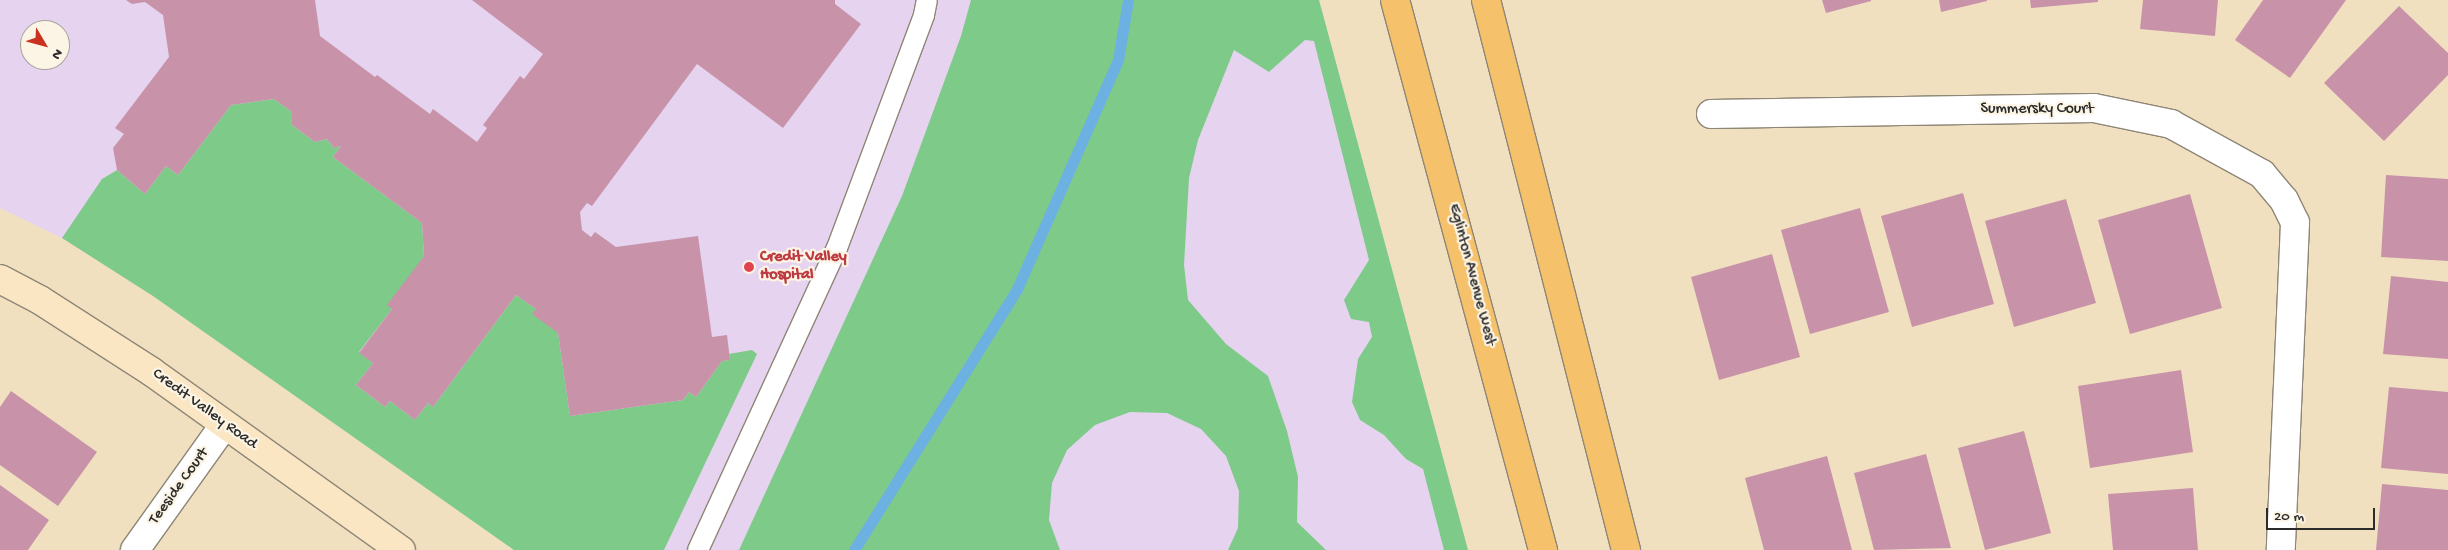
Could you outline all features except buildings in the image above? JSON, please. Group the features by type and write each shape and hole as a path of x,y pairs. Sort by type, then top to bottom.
{"main road":[{"name":"Eglinton Avenue West","path":"1395,0 1543,550"},
{"path":"1486,0 1626,550"}],"street":[{"name":"Summersky Court","path":"1711,114 2094,108 2171,124 2262,174 2284,200 2295,223 2281,550"},
{"name":"Credit Valley Road","path":"0,279 40,300 152,372 401,550"},
{"name":"Teeside Court","path":"135,550 224,424"}],"lane":[{"path":"698,550 837,248 924,15 927,0"}],"shaded area":[{"name":"Credit Valley Hospital","path":"0,0 1319,0 1468,550 514,550 153,296 62,238 0,208"}],"green space":[{"path":"971,0 1319,0 1468,550 1444,550 1423,469 1406,459 1384,435 1360,420 1352,402 1358,359 1372,337 1369,322 1351,319 1344,300 1369,260 1314,41 1305,40 1269,72 1234,50 1198,140 1189,178 1184,265 1188,300 1226,344 1268,376 1287,431 1298,477 1297,522 1326,550 1228,550 1238,528 1239,491 1226,456 1201,429 1167,413 1130,412 1095,425 1067,450 1052,483 1049,520 1060,550 739,550 902,196 961,36"},
{"path":"274,99 292,112 292,125 315,142 327,139 334,148 341,146 333,157 422,223 424,256 392,309 359,352 373,363 356,385 385,407 390,401 415,420 428,403 433,407 516,295 536,309 558,333 570,416 683,400 689,392 696,397 722,361 730,360 729,354 752,350 757,354 664,550 514,550 153,296 62,238 102,179 117,170 145,194 166,166 178,175 231,105"}],"waterway":[{"path":"854,550 1017,289 1118,60 1128,0"}],"place":[{"name":"Credit Valley Hospital","path":"749,267"}]}
